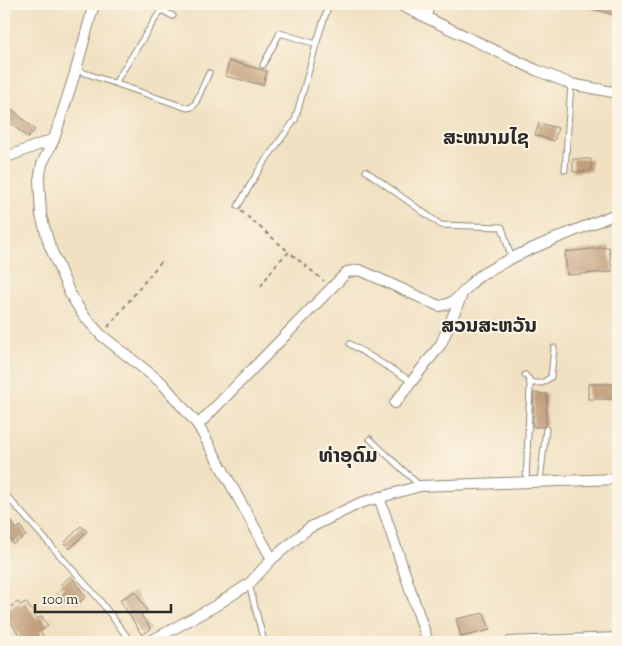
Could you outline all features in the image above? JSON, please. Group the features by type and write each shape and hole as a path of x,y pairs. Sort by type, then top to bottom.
{"street":[{"path":"94,4 76,70 54,139 42,164 39,180 42,215 57,268 84,316 101,335 162,383 198,425 272,559"},
{"path":"398,4 536,70 571,84 618,93"},
{"path":"426,17 429,4"},
{"path":"4,158 54,139"},
{"path":"395,402 441,344 461,297 473,280 511,257 618,213"},
{"path":"198,425 332,287 347,272 353,269 360,270 439,306 449,305 461,297"},
{"path":"149,642 215,606 249,584 272,559 309,528 333,515 379,497 420,486 618,479"},
{"path":"379,497 428,642"},
{"path":"510,642 618,638"}],"lane":[{"path":"238,206 262,165 295,120 329,4"},
{"path":"114,83 161,10 173,16"},
{"path":"263,65 280,33 316,44"},
{"path":"76,70 192,107 210,73"},
{"path":"565,170 571,84"},
{"path":"366,171 441,225 502,227 511,257"},
{"path":"350,344 412,381"},
{"path":"530,383 542,383 551,377 554,348"},
{"path":"525,375 530,383 526,482"},
{"path":"540,481 546,429"},
{"path":"370,439 420,486"},
{"path":"4,492 98,598 131,642"},
{"path":"249,584 264,642"}],"path":[{"path":"238,206 239,209 332,287"},
{"path":"260,286 276,263 289,252"},
{"path":"101,335 163,259"}],"building":[{"path":"582,4 618,4 618,16 582,6"},
{"path":"229,61 267,71 263,85 225,76"},
{"path":"4,102 35,130 28,138 4,117"},
{"path":"539,123 558,128 554,141 535,135"},
{"path":"573,159 591,159 591,171 573,172"},
{"path":"609,247 612,272 567,275 565,252"},
{"path":"588,384 618,384 618,399 588,399"},
{"path":"534,393 547,394 546,425 542,427 533,427"},
{"path":"11,520 16,529 21,526 26,536 13,544 4,528 4,524"},
{"path":"81,526 87,531 70,549 64,543"},
{"path":"71,576 86,597 77,604 70,595 63,600 57,593 64,587 61,584"},
{"path":"135,591 147,611 141,615 151,629 142,635 120,600"},
{"path":"18,602 20,605 26,602 37,619 42,616 48,626 40,631 44,638 37,642 11,642 20,637 11,622 4,627 4,611"},
{"path":"484,613 490,630 461,637 456,619"}],"district":[{"name":"ສະຫນາມໄຊ","path":"486,137"},
{"name":"ສວນສະຫວັນ","path":"489,325"},
{"name":"ທ່າອຸດົມ","path":"348,455"}]}
